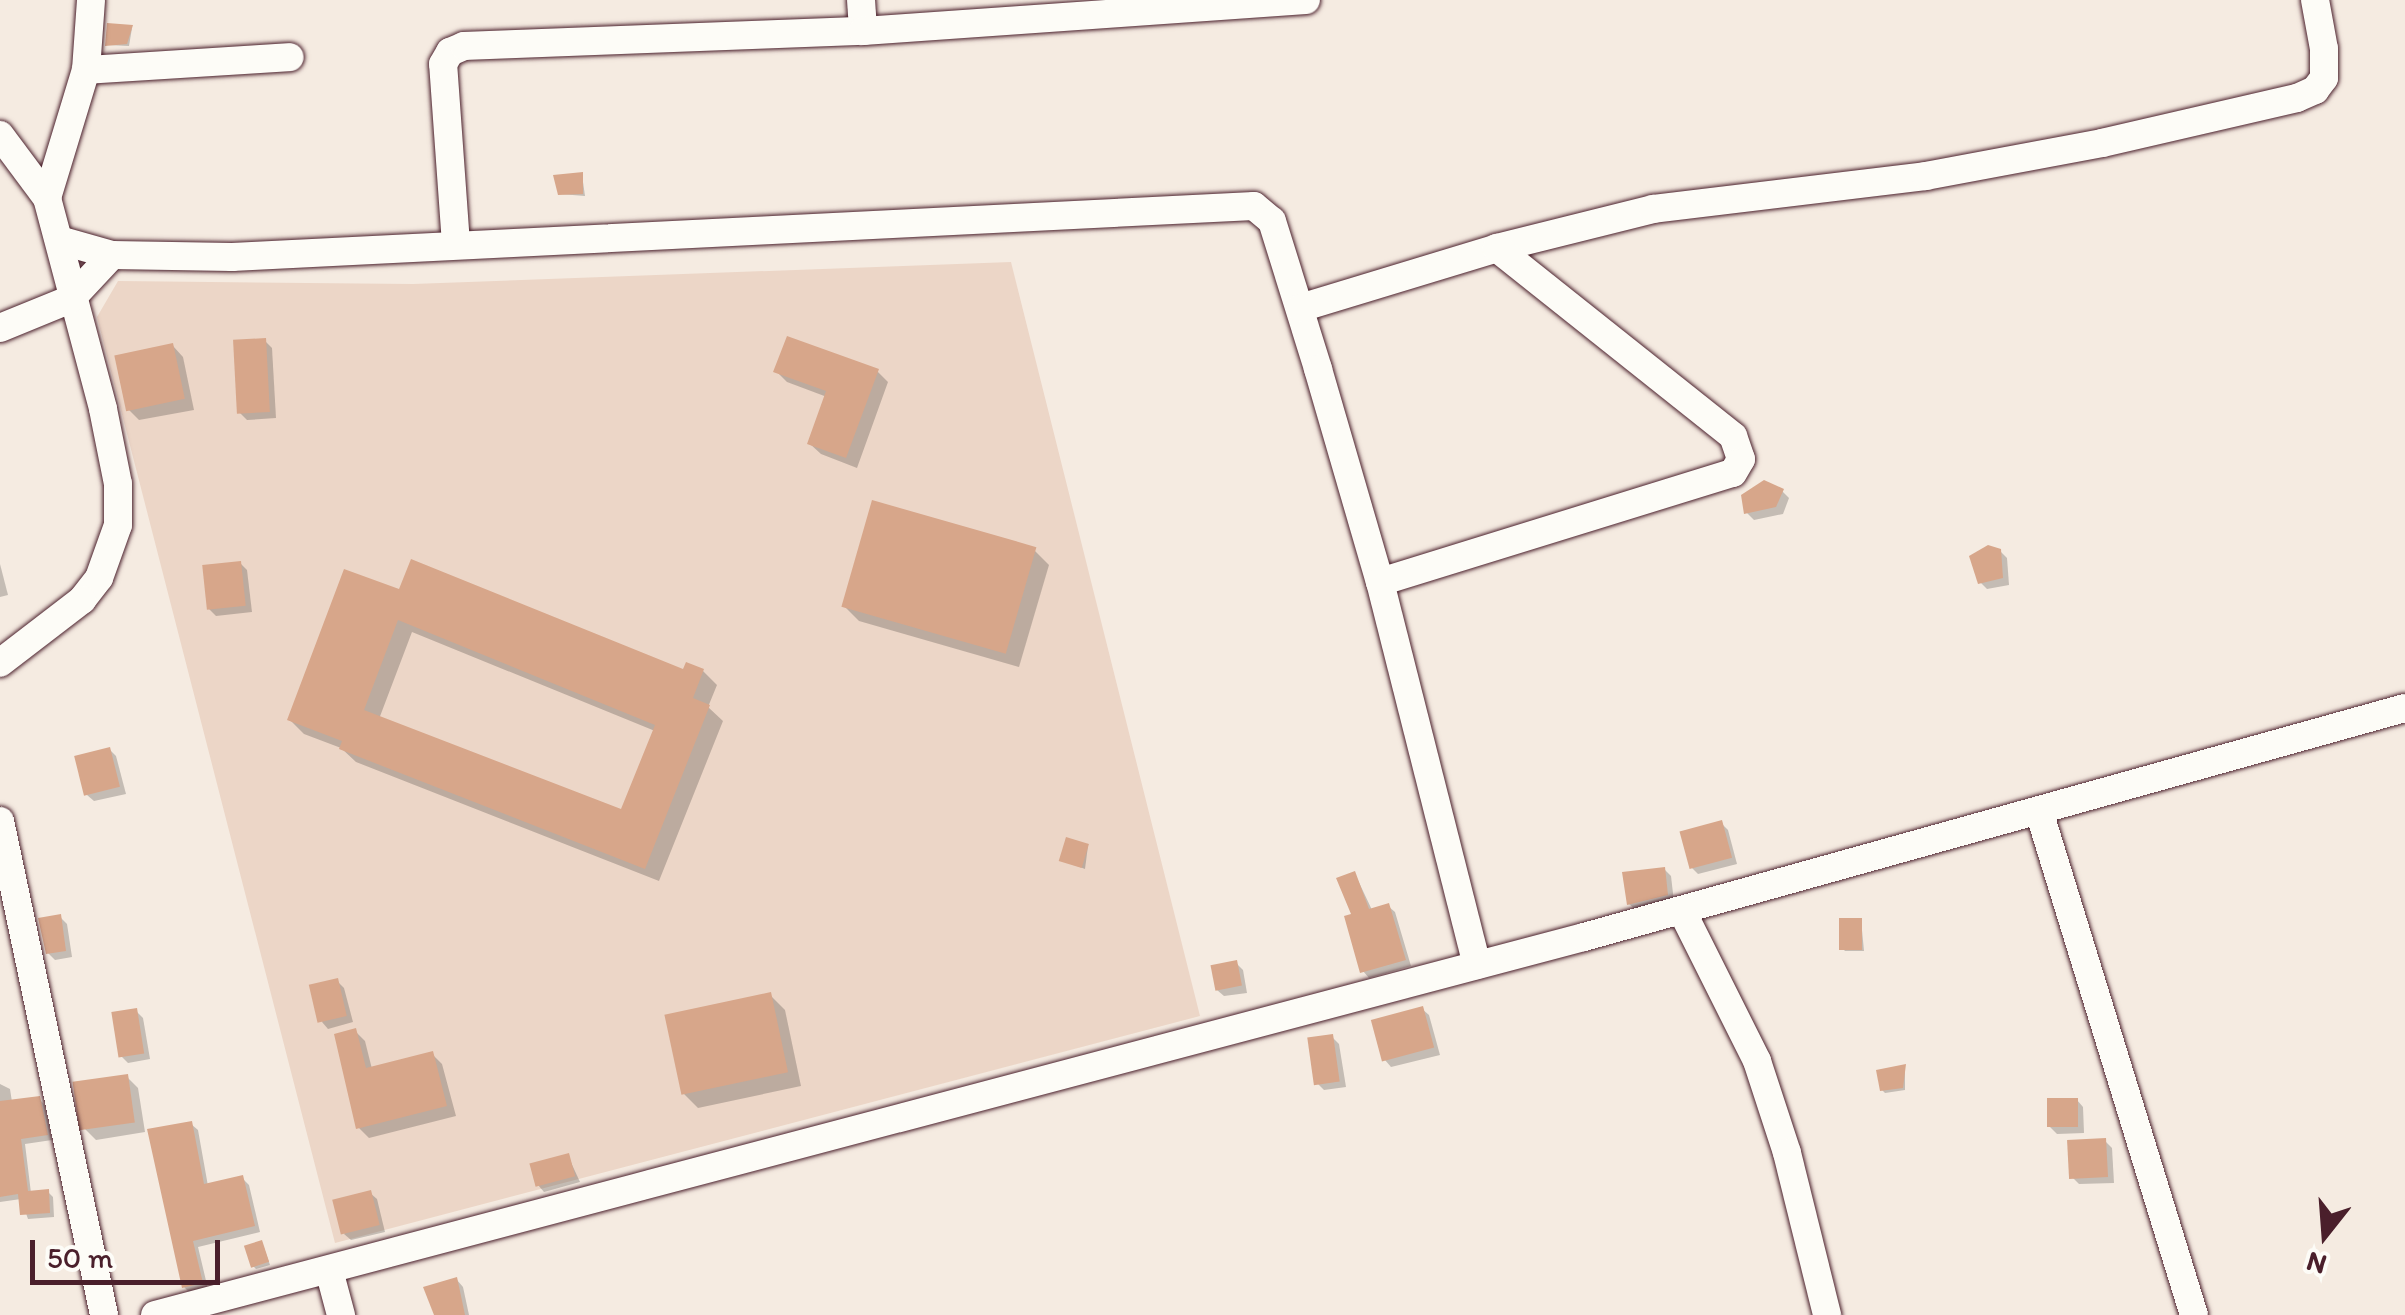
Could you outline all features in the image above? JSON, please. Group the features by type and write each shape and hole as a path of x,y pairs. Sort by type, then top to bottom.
{"street":[{"path":"47,198 86,70 91,0"},
{"path":"861,0 863,32"},
{"path":"456,244 443,64 450,52 464,46 863,32 1043,11 1306,0"},
{"path":"1300,308 1497,248 1653,209 1944,173 2297,98 2315,90 2324,78 2324,49 2315,0"},
{"path":"86,70 290,57"},
{"path":"0,134 47,198 118,484 118,525 99,578 82,600 0,663"},
{"path":"59,240 112,255 232,256 1136,215 1240,204 1254,206 1272,221 1300,308 1380,582 1477,965"},
{"path":"1380,582 1733,473 1741,459 1733,436 1497,248"},
{"path":"0,328 70,298 112,255"},
{"path":"155,1315 1682,911 2405,708"},
{"path":"2039,811 2194,1315"},
{"path":"0,822 5,875 104,1315"},
{"path":"1682,911 1768,1092 1827,1315"},
{"path":"328,1270 341,1315"}],"shaded area":[{"path":"1011,262 1200,1016 335,1243 97,317 118,281 413,284"}],"building":[{"path":"107,23 133,25 127,44 105,46"},
{"path":"583,172 583,194 558,195 553,175"},
{"path":"787,336 879,369 846,458 807,444 826,391 773,372"},
{"path":"266,338 270,412 237,414 233,340"},
{"path":"173,343 185,399 126,411 114,355"},
{"path":"1764,480 1784,489 1776,507 1744,514 1741,495"},
{"path":"872,500 1036,547 1006,654 841,607"},
{"path":"1988,545 2001,549 2003,578 1978,584 1969,556"},
{"path":"411,559 683,669 686,662 704,669 693,698 710,705 645,869 339,749 342,741 287,720 344,569 399,589","holes":["398,620 655,725 621,809 364,710"]},
{"path":"241,561 246,606 207,610 202,565"},
{"path":"110,747 120,787 84,796 74,756"},
{"path":"1722,820 1732,858 1690,869 1679,831"},
{"path":"1066,837 1089,844 1082,868 1059,861"},
{"path":"1665,867 1668,895 1627,905 1622,872"},
{"path":"1355,871 1369,909 1389,903 1406,960 1360,973 1344,916 1351,914 1336,878"},
{"path":"61,914 66,951 46,954 38,918"},
{"path":"1839,918 1862,918 1862,950 1839,950"},
{"path":"1237,960 1242,986 1215,991 1210,965"},
{"path":"338,978 347,1016 318,1023 309,985"},
{"path":"771,992 788,1072 681,1095 664,1015"},
{"path":"1423,1006 1434,1048 1382,1062 1371,1020"},
{"path":"137,1008 144,1053 119,1058 111,1012"},
{"path":"356,1028 366,1068 433,1051 447,1106 356,1129 334,1034"},
{"path":"1333,1034 1340,1082 1314,1085 1307,1038"},
{"path":"1906,1064 1903,1088 1880,1091 1876,1070"},
{"path":"128,1074 135,1123 79,1130 73,1082"},
{"path":"40,1096 48,1135 21,1139 28,1191 49,1189 50,1213 20,1215 18,1194 0,1197 0,1101"},
{"path":"2047,1098 2078,1098 2078,1127 2047,1127"},
{"path":"192,1121 204,1184 243,1175 255,1226 193,1241 203,1283 182,1288 147,1129"},
{"path":"2106,1138 2108,1177 2069,1179 2067,1140"},
{"path":"569,1153 575,1176 536,1187 529,1164"},
{"path":"371,1190 380,1225 341,1235 332,1200"},
{"path":"262,1240 269,1262 251,1268 244,1246"},
{"path":"457,1277 465,1315 434,1315 423,1287"}]}
